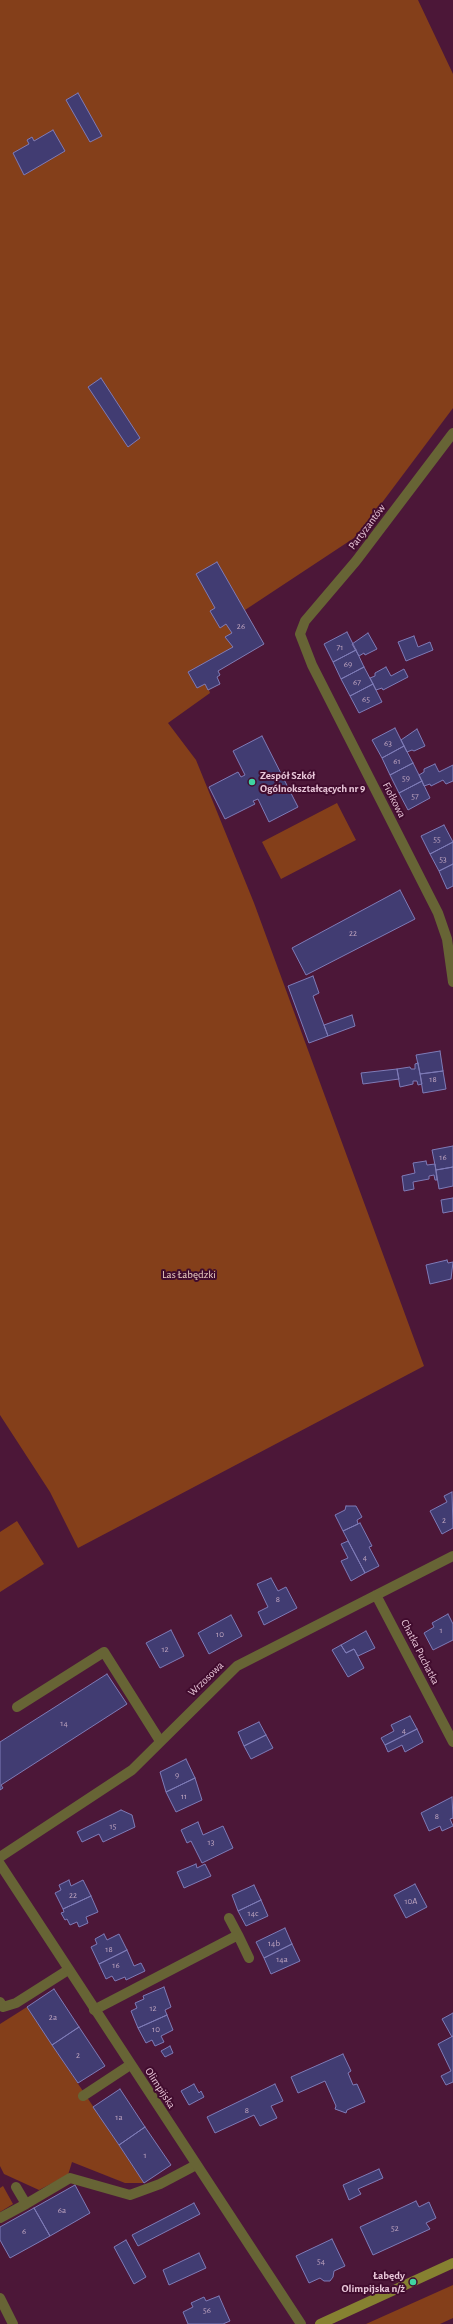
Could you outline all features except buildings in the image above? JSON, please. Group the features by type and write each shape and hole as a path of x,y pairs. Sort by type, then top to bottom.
{"street":[{"name":"Partyzantów","path":"300,634 305,621 356,561 453,434"},
{"name":"Fiołkowa","path":"300,634 303,647 438,913 447,939 453,982"},
{"name":"Wrzosowa","path":"0,1857 132,1770 237,1666 453,1556"},
{"name":"Chatka Puchatka","path":"376,1595 453,1742"},
{"path":"17,1707 104,1652 160,1741"},
{"name":"Olimpijska","path":"0,1864 94,2010 301,2324"},
{"path":"230,1918 250,1958"},
{"path":"94,2010 238,1935"},
{"path":"0,2002 3,2007 16,2003 68,1970"},
{"path":"83,2096 130,2065"},
{"path":"0,2218 70,2178 130,2195 160,2184 196,2165"},
{"path":"16,2187 26,2204"},
{"path":"320,2324 453,2264"},
{"path":"0,2298 13,2324"}],"green space":[{"name":"Las Łabędzki","path":"0,0 418,0 453,74 453,408 357,536 245,610 264,644 218,671 220,675 217,677 220,684 209,690 210,693 168,723 196,760 254,903 424,1366 78,1548 50,1492 0,1415"},
{"path":"337,803 356,840 281,879 262,842"},
{"path":"17,1521 44,1564 0,1592 0,1532"},
{"path":"27,2007 144,2183 125,2183 72,2162 68,2175 39,2190 4,2174 0,2166 0,2024"},
{"path":"3,2186 13,2204 0,2212 0,2188"},
{"path":"453,2285 453,2318 440,2324 366,2324"}],"place":[{"name":"Zespół Szkół Ogólnokształcących nr 9","path":"252,782"},
{"name":"Łabędy Olimpijska n/ż","path":"413,2282"}]}
